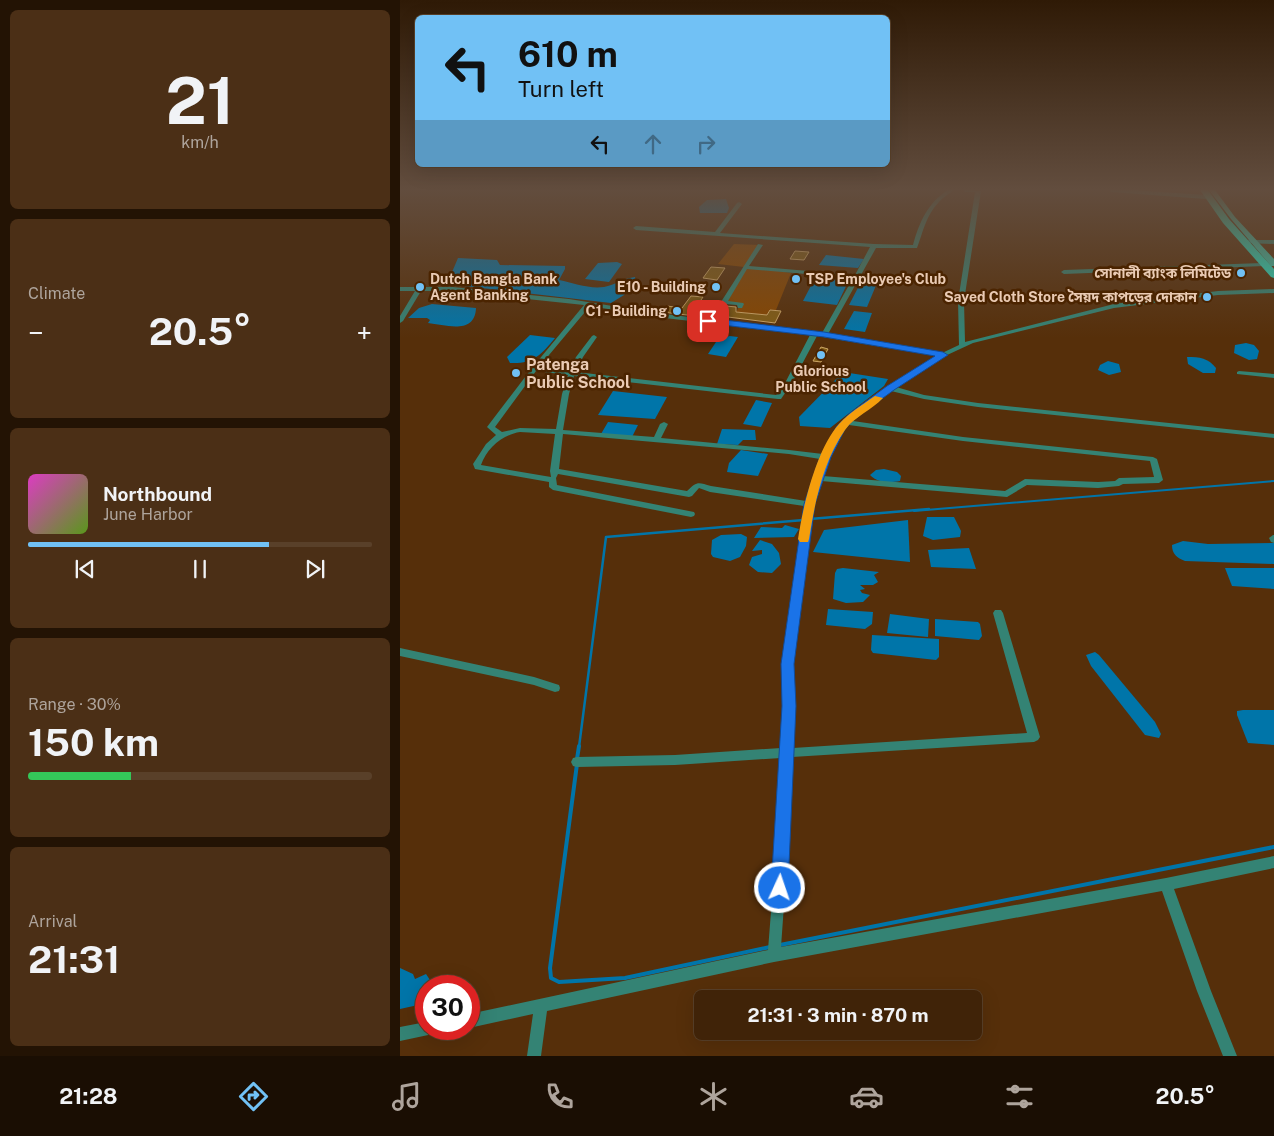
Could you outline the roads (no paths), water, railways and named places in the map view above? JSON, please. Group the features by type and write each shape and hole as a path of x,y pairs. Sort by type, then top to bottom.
{"highway":[{"path":"1242,239 1274,275"},
{"path":"1248,239 1274,268"}],"main road":[{"path":"1240,239 1274,279"},
{"path":"1252,239 1274,264"}],"street":[{"path":"777,239 915,247 917,239"},
{"path":"962,346 961,301 971,239"},
{"path":"1242,242 1274,241"},
{"path":"715,316 760,245"},
{"path":"824,334 874,246"},
{"path":"1064,272 1262,265"},
{"path":"745,267 856,277"},
{"path":"400,320 419,289"},
{"path":"400,290 453,289 588,304 656,315 824,334 943,355"},
{"path":"774,955 786,753 788,664 809,504 825,457 841,428 890,388 943,355 962,346 1013,330 1114,306 1218,293 1274,292"},
{"path":"723,302 741,304 740,307"},
{"path":"501,434 491,427 534,369 588,304"},
{"path":"534,369 778,397 788,383 815,333"},
{"path":"594,337 580,356 571,374 560,432 553,487 691,514"},
{"path":"1239,373 1274,376"},
{"path":"890,388 924,397 978,405 1274,436"},
{"path":"817,478 1007,494 1026,482 1098,485 1119,483 1118,481 1159,480 1153,459 963,439 847,422"},
{"path":"656,441 664,424"},
{"path":"809,504 710,489 698,485 689,494 478,467 477,464 495,437 520,430 789,452 825,457"},
{"path":"577,762 786,753 1034,737 998,613"},
{"path":"400,652 534,681 555,688"},
{"path":"480,1019 774,955 1166,884 1274,862"},
{"path":"1166,884 1204,991 1230,1056"},
{"path":"534,1056 541,1007"},
{"path":"400,1034 415,1031"}],"water":[{"path":"826,255 864,259 858,268 819,265"},
{"path":"458,258 497,260 500,265 565,266 559,280 587,286 604,287 635,277 636,283 624,295 611,303 447,284"},
{"path":"617,262 622,264 609,282 585,279 598,263"},
{"path":"815,278 849,280 837,305 803,301"},
{"path":"861,282 877,283 867,307 849,305"},
{"path":"432,304 476,308 471,322 465,325 451,326 428,323 430,320 427,318 408,318 419,308"},
{"path":"854,311 872,313 865,332 844,329"},
{"path":"530,335 555,338 531,360 510,363 507,357"},
{"path":"730,336 738,337 726,357 708,354 718,339"},
{"path":"1246,343 1254,345 1259,351 1257,359 1249,360 1234,353 1235,345"},
{"path":"1187,357 1207,360 1216,368 1215,373 1203,373 1188,364"},
{"path":"1108,361 1119,364 1121,372 1109,375 1098,370 1100,365"},
{"path":"843,372 888,379 884,386 830,428 800,426 799,417"},
{"path":"613,391 667,397 655,419 598,415"},
{"path":"756,400 772,403 761,427 743,424"},
{"path":"608,422 638,425 632,437 601,434"},
{"path":"722,429 755,430 756,440 743,440 738,445 717,444"},
{"path":"741,450 768,454 758,476 727,472 729,463"},
{"path":"884,469 897,472 901,476 900,481 884,482 876,480 870,475 876,470"},
{"path":"927,517 954,517 961,531 960,537 933,540 923,536"},
{"path":"908,520 910,562 813,552 824,530"},
{"path":"785,525 799,529 794,537 754,538 761,527 782,528"},
{"path":"741,534 747,537 746,546 740,557 730,561 713,557 711,554 712,540 721,535"},
{"path":"760,540 772,544 779,553 781,564 772,573 758,572 749,565 752,557 762,554 762,550 752,551"},
{"path":"1183,541 1208,544 1274,543 1274,564 1185,561 1176,555 1172,548 1172,545"},
{"path":"969,548 976,569 931,567 928,550"},
{"path":"1225,568 1274,568 1274,589 1232,586"},
{"path":"837,569 879,572 874,575 878,582 873,585 860,585 865,589 860,590 862,593 870,595 863,602 846,603 833,599 835,573"},
{"path":"828,609 873,612 872,624 865,629 826,625"},
{"path":"890,614 929,619 928,637 887,633"},
{"path":"935,619 978,622 982,636 979,640 935,636"},
{"path":"872,635 939,639 939,657 936,660 873,653 871,650"},
{"path":"1095,652 1155,722 1161,734 1159,738 1145,735 1091,666 1086,655"},
{"path":"1274,710 1274,745 1248,743 1237,715 1237,711"},
{"path":"400,968 413,974 415,979 415,1006 400,1009"}],"waterway":[{"path":"914,511 1274,481"},
{"path":"810,519 929,509"},
{"path":"579,747 606,537 804,520"},
{"path":"577,759 579,746"},
{"path":"577,764 550,968 551,978 559,982 625,978 770,947"},
{"path":"780,945 1274,847"}],"place":[{"name":"সোনালী ব্যাংক লিমিটেড","path":"1241,273"},
{"name":"TSP Employee's Club","path":"796,279"},
{"name":"Dutch Bangla Bank Agent Banking","path":"420,287"},
{"name":"E10 - Building","path":"716,287"},
{"name":"Sayed Cloth Store সৈয়দ কাপড়ের দোকান","path":"1207,297"},
{"name":"C1 - Building","path":"677,311"},
{"name":"Glorious Public School","path":"821,355"},
{"name":"Patenga Public School","path":"516,373"}]}
